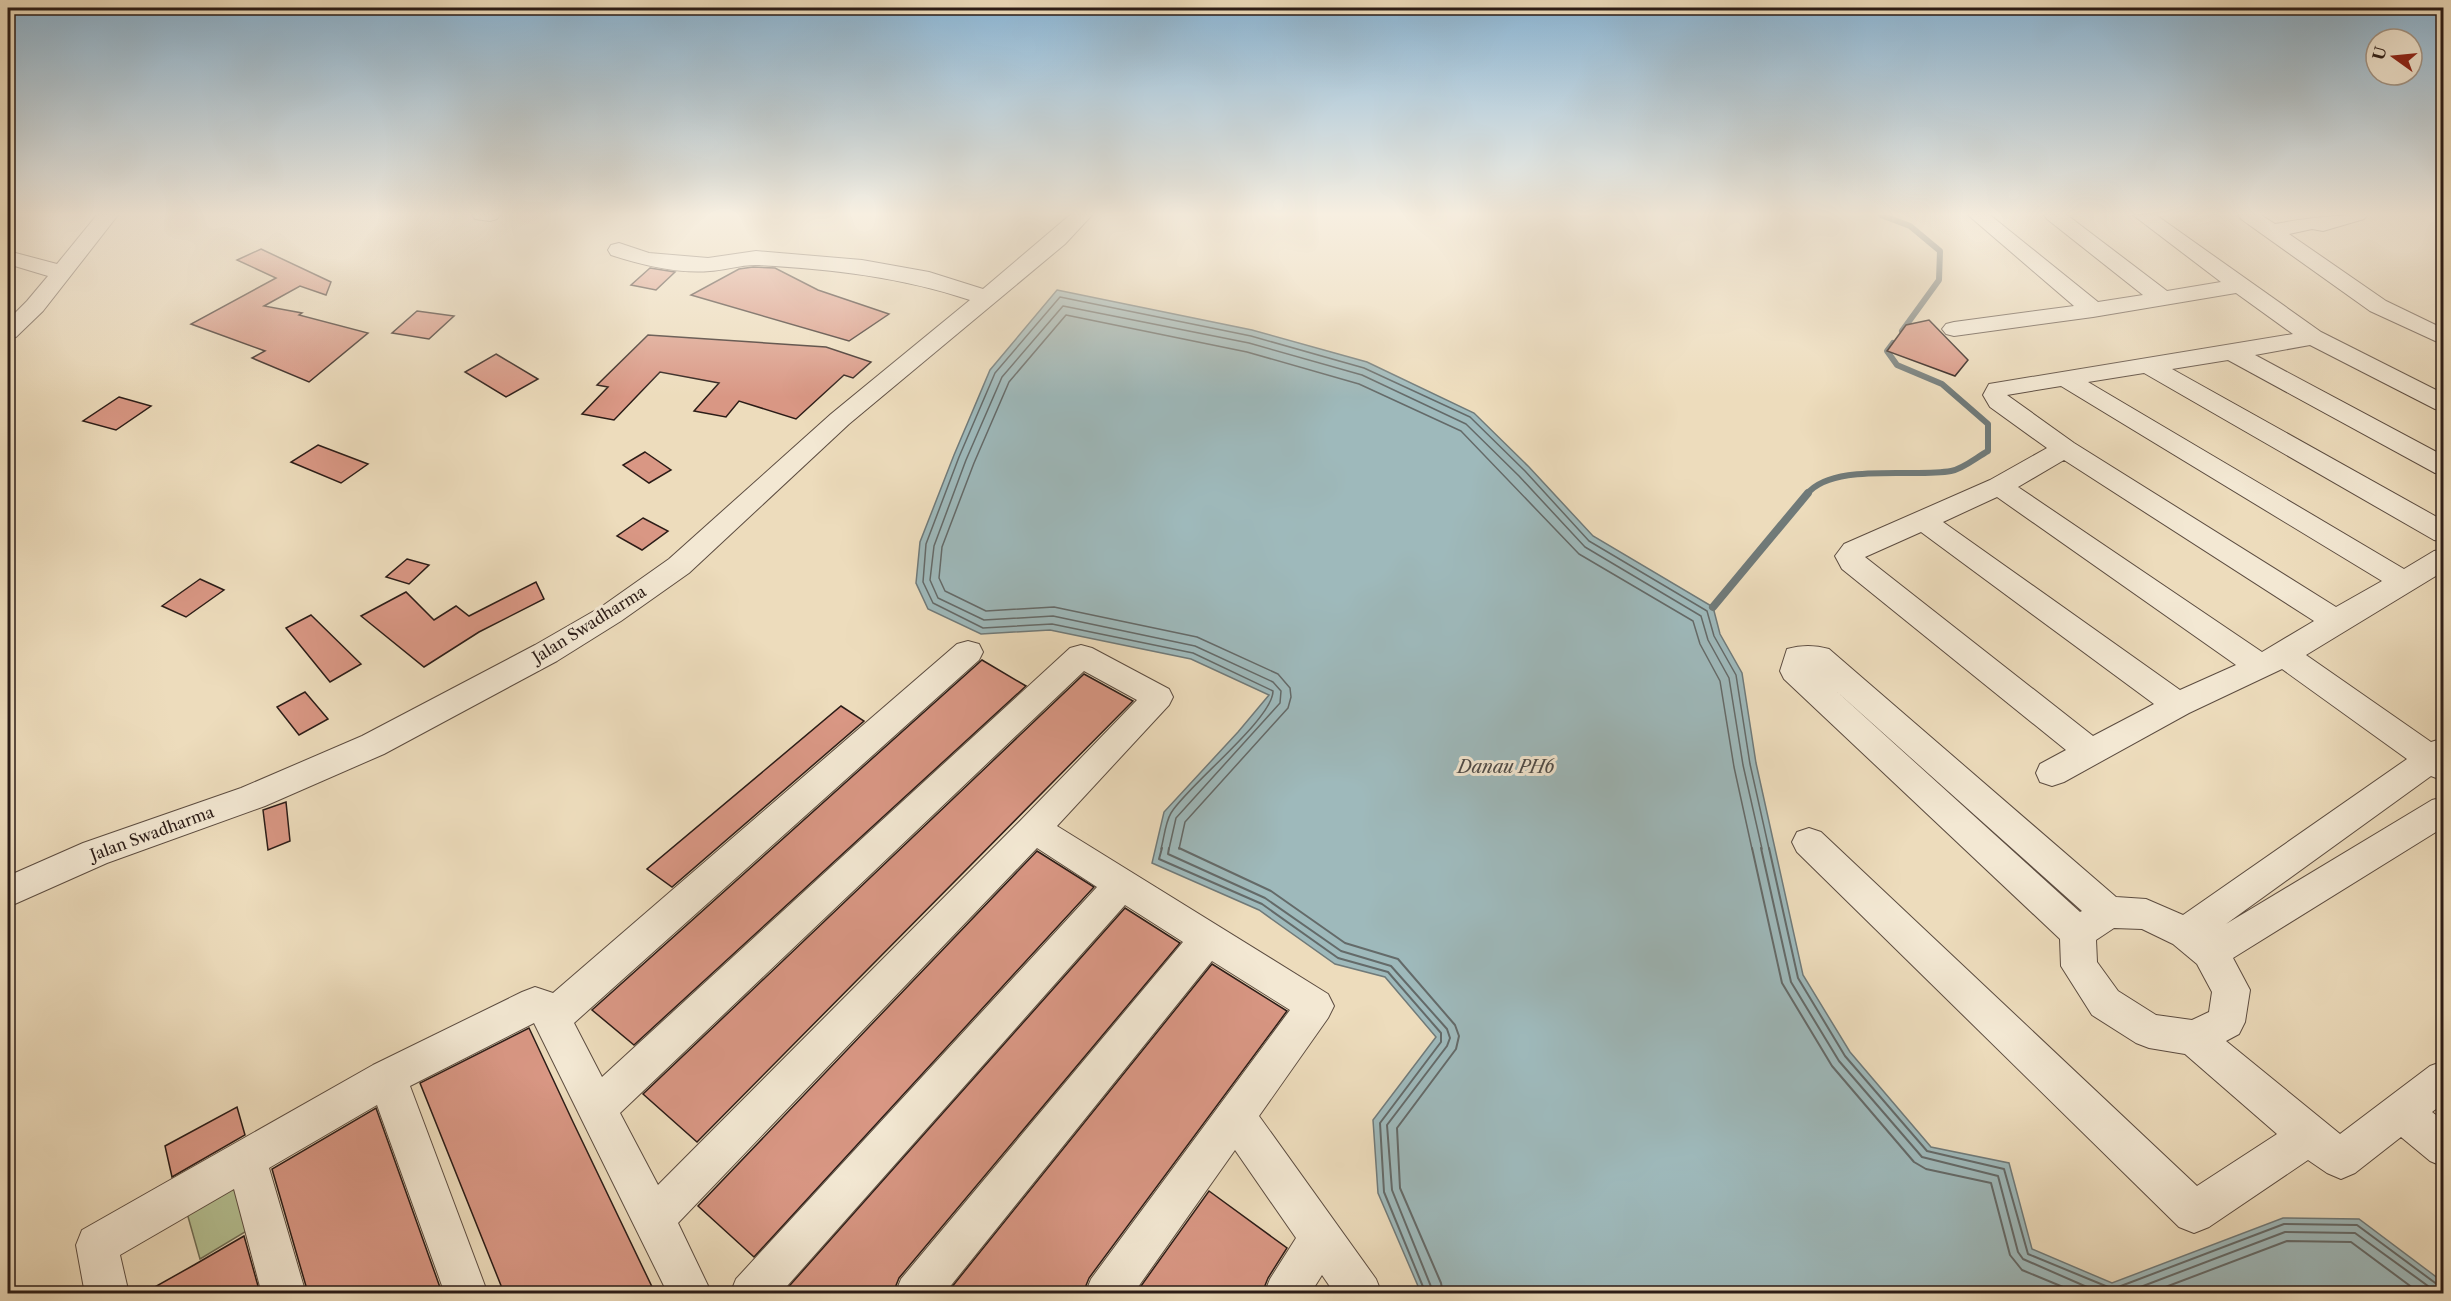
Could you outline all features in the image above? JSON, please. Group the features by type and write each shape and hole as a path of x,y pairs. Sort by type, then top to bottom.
{"street":[{"path":"8,332 35,306 61,276"},
{"path":"911,276 929,279 985,297"},
{"name":"Jalan Swadharma","path":"8,892 95,853 253,798 373,745 546,653 611,614 679,566 840,419 1011,276"},
{"path":"2051,276 2093,310"},
{"path":"2133,276 2163,299"},
{"path":"2228,276 2313,337 2444,404"},
{"path":"2344,276 2378,306 2444,338"},
{"path":"2361,276 2392,296 2444,321"},
{"path":"1954,329 2093,310 2241,285"},
{"path":"2313,337 2149,366 1998,389 1995,395 1999,402 2065,449 2336,621"},
{"path":"2232,352 2444,467"},
{"path":"2149,366 2444,533"},
{"path":"2066,378 2403,581"},
{"path":"2065,449 1999,486 1854,551 1849,556 1852,562 2091,752"},
{"path":"1999,486 2272,660 2439,759 2198,943"},
{"path":"1924,521 2178,705"},
{"path":"2052,773 2178,705 2272,660 2444,558"},
{"path":"552,1019 575,996 968,652"},
{"path":"598,1107 1081,656 1158,697 1034,829 652,1220"},
{"path":"2108,912 1818,657 1798,657 1795,670 2078,933 2079,966 2106,1003 2149,1031 2194,1038 2309,1136 2341,1159 2444,1079"},
{"path":"2198,943 2444,810"},
{"path":"1034,829 1315,1006 1106,1293"},
{"path":"1809,842 2194,1212 2309,1136"},
{"path":"751,1293 1122,884"},
{"path":"2078,933 2108,912 2146,914 2198,943 2231,990 2226,1022 2194,1038"},
{"path":"916,1293 1208,939"},
{"path":"107,1293 97,1245 387,1078 531,1004 541,1005 552,1019 691,1293"},
{"path":"387,1078 467,1293"},
{"path":"2403,1113 2444,1147"},
{"path":"1235,1116 1361,1293"},
{"path":"246,1159 284,1293"},
{"path":"1285,1293 1321,1238"}],"green space":[{"path":"235,1176 250,1229 200,1259 185,1206"}],"water":[{"name":"Danau PH6","path":"1057,290 1252,330 1367,362 1474,413 1529,467 1593,536 1713,607 1720,634 1742,673 1756,763 1803,975 1850,1052 1931,1147 2009,1163 2032,1249 2112,1283 2283,1218 2359,1219 2443,1282 2443,1293 1421,1293 1378,1193 1373,1120 1436,1037 1385,977 1335,964 1259,910 1152,863 1164,812 1269,695 1191,659 1050,630 981,634 928,609 916,583 920,542 990,370"}],"building":[{"path":"271,276 318,276 331,282 326,295 300,286 264,306 302,313 299,315 368,333 309,382 252,358 265,351 191,324 276,278"},
{"path":"641,276 671,276 656,290 631,285"},
{"path":"727,276 790,276 818,290 889,314 849,341 691,295"},
{"path":"417,311 454,316 429,339 392,333"},
{"path":"1929,320 1968,360 1955,376 1887,351 1906,325"},
{"path":"648,335 826,347 871,362 853,378 844,375 796,419 739,401 726,417 694,411 719,383 660,372 614,420 582,414 608,387 597,385"},
{"path":"496,354 538,379 506,397 465,372"},
{"path":"119,397 151,406 116,430 83,421"},
{"path":"318,445 368,464 341,483 291,462"},
{"path":"645,452 671,470 649,483 623,465"},
{"path":"643,518 668,531 642,550 617,536"},
{"path":"407,559 429,565 409,584 386,577"},
{"path":"200,579 224,590 186,617 162,606"},
{"path":"536,582 544,599 479,632 424,667 361,616 406,592 434,620 456,606 469,616"},
{"path":"311,615 361,664 330,682 286,628"},
{"path":"982,660 1026,686 634,1045 592,1010"},
{"path":"1084,674 1133,701 697,1142 643,1094"},
{"path":"305,692 328,719 299,735 277,707"},
{"path":"841,706 864,721 672,887 647,869"},
{"path":"286,802 290,841 268,850 263,810"},
{"path":"1037,851 1094,887 754,1257 698,1206"},
{"path":"1125,908 1180,943 899,1278 893,1293 783,1293"},
{"path":"1212,964 1287,1011 1089,1278 1083,1293 947,1293"},
{"path":"529,1028 655,1293 504,1293 420,1083"},
{"path":"237,1107 245,1135 172,1177 165,1146"},
{"path":"376,1108 442,1293 308,1293 272,1169"},
{"path":"1209,1191 1287,1248 1268,1278 1262,1293 1136,1293"},
{"path":"244,1236 260,1293 144,1293 194,1265"}],"waterway":[{"path":"1902,331 1939,280 1939,276"},
{"path":"1808,494 1819,484 1835,478 1874,473 1935,473 1956,470 1988,451 1988,424 1942,384 1897,365 1887,351 1893,343"},
{"path":"1713,607 1808,494"}]}
